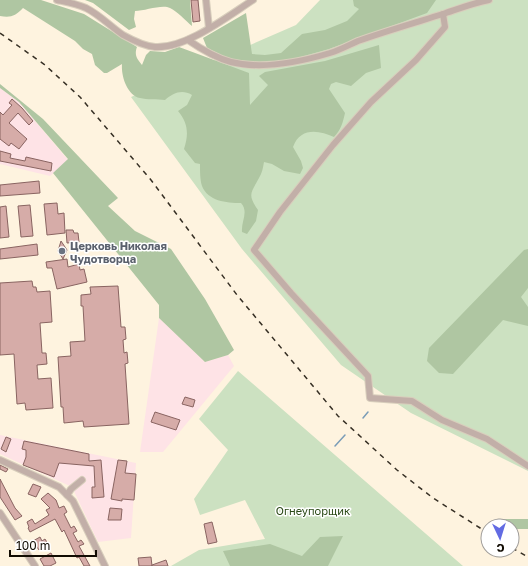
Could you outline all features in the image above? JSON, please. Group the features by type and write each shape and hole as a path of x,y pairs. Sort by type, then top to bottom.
{"street":[{"path":"56,0 86,8 124,35 144,45 156,47 188,40 253,0"},
{"path":"206,0 209,28"},
{"path":"188,40 200,48 231,62 256,65 291,62 331,52 476,2 489,0"},
{"path":"443,14 445,27 416,60 371,102 338,140 280,212 254,250 291,293 368,376 370,398 412,401 442,420 487,439 528,466"},
{"path":"0,460 59,487 67,495 72,501 105,566"},
{"path":"67,495 71,489 82,480"},
{"path":"0,513 35,566"}],"shaded area":[{"path":"0,88 19,102 68,160 50,176 0,164"},
{"path":"159,318 205,362 228,355 234,366 163,452 140,452"},
{"path":"0,435 136,463 131,538 98,542 72,487 0,454"}],"green space":[{"path":"0,0 41,0 84,14 137,47 136,57 142,65 146,55 150,51 165,52 179,47 249,73 250,105 268,85 259,76 265,72 325,61 379,45 381,68 366,73 351,86 336,82 331,84 329,89 345,113 342,123 334,137 316,132 305,133 300,136 293,147 301,161 303,168 300,174 284,171 272,164 264,162 261,174 251,194 252,200 258,210 256,221 247,234 242,232 245,213 241,203 224,202 209,195 201,184 200,164 195,163 184,149 187,138 187,129 184,120 178,111 187,105 192,95 181,92 171,95 165,100 146,99 135,96 128,89 124,79 122,64 107,73 104,73 95,65 92,54 83,49 75,41 23,8 13,16 0,16"},
{"path":"85,0 190,0 192,26 173,9 158,7 135,11 134,19 136,27 129,30 93,3"},
{"path":"320,0 528,0 528,471 411,413 341,365 242,249 131,97 296,25"},
{"path":"353,0 436,0 427,13 329,49 290,60 252,63 227,58 207,48 203,38 246,13 252,54 265,55 281,53 302,34 325,30 347,21 359,9 354,6"},
{"path":"0,84 43,119 118,198 108,206 135,231 171,249 205,299 234,350 228,355 205,362 159,318 159,305 53,173 68,159 19,102 0,88"},
{"path":"528,249 528,288 521,297 528,307 528,326 503,320 453,374 439,373 427,361 429,348 524,250"},
{"name":"Огнеупорщик","path":"238,371 463,566 171,566 199,550 265,539 245,500 200,515 194,499 228,450 199,419"},
{"path":"520,519 528,519 528,529 520,529"},
{"path":"343,536 328,566 230,566 223,551 270,544 302,556 320,537"}],"building":[{"path":"191,0 198,0 200,21 193,22"},
{"path":"12,99 33,121 29,125 18,113 9,123 27,139 19,149 11,143 9,146 0,139 0,112 3,115 12,105 9,103"},
{"path":"0,151 11,154 10,158 25,161 26,157 52,163 51,171 0,161"},
{"path":"39,181 40,193 0,196 0,185"},
{"path":"57,203 58,214 64,213 65,233 47,235 44,204"},
{"path":"30,205 33,236 21,237 18,206"},
{"path":"6,206 9,237 0,238 0,207"},
{"path":"66,230 73,230 74,233 78,233 79,242 67,243"},
{"path":"61,241 67,250 63,259 58,251"},
{"path":"37,244 38,255 0,259 0,249"},
{"path":"67,259 68,267 79,264 80,270 84,269 87,282 57,289 52,268 47,268 46,262"},
{"path":"32,281 33,287 36,287 37,292 50,291 52,322 40,323 42,353 46,353 47,364 37,365 38,379 51,378 53,408 26,410 25,403 17,404 14,354 0,355 0,283"},
{"path":"118,286 121,327 125,327 126,339 123,340 124,353 127,352 128,363 125,364 129,424 84,427 83,421 64,423 63,407 61,407 58,357 71,356 70,342 85,341 81,295 91,294 90,287"},
{"path":"185,397 195,400 193,407 182,404"},
{"path":"155,412 180,420 176,430 151,422"},
{"path":"6,437 11,439 6,452 1,449"},
{"path":"24,441 89,454 89,461 101,460 104,497 92,498 92,487 95,487 94,466 59,463 54,477 23,465 26,457 26,450 22,449"},
{"path":"118,460 127,461 125,473 136,474 134,500 122,499 122,501 111,499"},
{"path":"0,465 8,469 6,472 0,469"},
{"path":"0,479 15,508 22,516 15,520 0,497"},
{"path":"33,484 41,487 36,497 28,494"},
{"path":"48,493 56,500 59,508 64,506 67,512 64,514 71,528 74,526 77,531 73,533 78,542 81,540 84,544 79,546 90,566 84,566 79,557 77,558 64,530 62,532 55,519 30,532 27,522 32,519 35,524 49,515 46,510 50,508 41,499"},
{"path":"110,508 122,509 121,520 108,520"},
{"path":"212,522 217,542 208,544 204,524"},
{"path":"40,537 42,541 45,539 48,544 39,550 33,541"},
{"path":"51,553 56,563 50,566 44,566 40,559"},
{"path":"151,557 152,566 139,566 138,558"},
{"path":"166,560 168,566 152,566 152,565"}],"waterway":[{"path":"363,418 368,412"},
{"path":"335,446 345,435"}],"railway":[{"path":"0,33 45,65 80,97 151,180 237,295 338,416 397,470 433,498 480,528"},
{"path":"520,552 528,557"}],"place":[{"name":"Церковь Николая Чудотворца","path":"62,251"}]}
